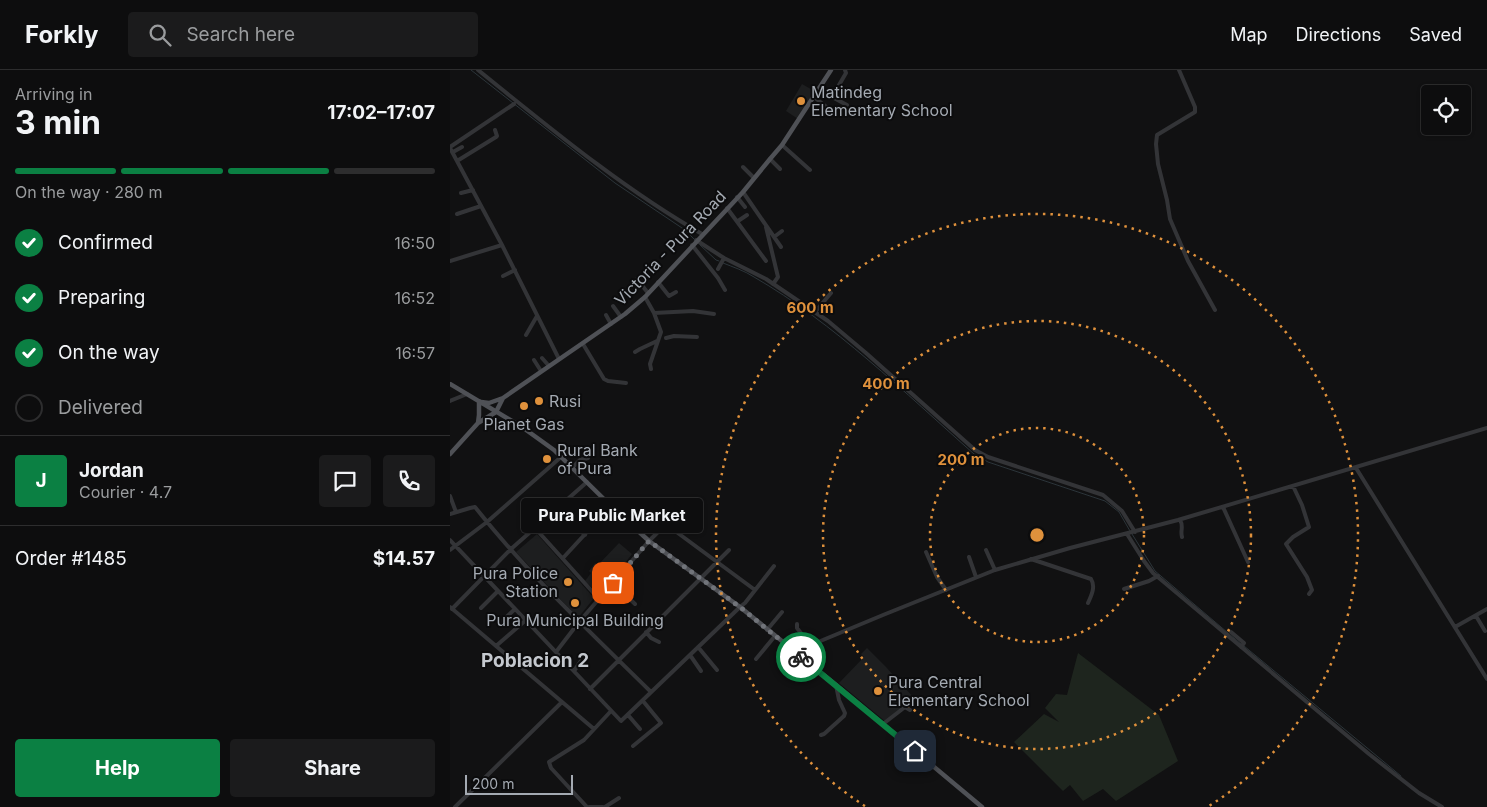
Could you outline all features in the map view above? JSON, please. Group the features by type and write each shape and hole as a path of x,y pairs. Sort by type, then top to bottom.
{"main road":[{"name":"Victoria - Pura Road","path":"496,412 503,398 621,317 647,295 696,240 743,192 782,145 831,70"},
{"path":"450,384 534,435 562,457 649,541 740,607 884,724 981,807"},
{"path":"479,401 489,403 503,398"},
{"path":"478,423 479,401"},
{"path":"450,454 478,423 496,412"}],"street":[{"path":"478,70 638,193 702,234"},
{"path":"839,85 846,72 845,70"},
{"path":"1179,70 1195,107 1195,112 1157,135 1158,164 1170,220 1188,261 1215,310"},
{"path":"819,90 847,105"},
{"path":"814,97 829,109"},
{"path":"514,104 450,147 515,270 559,359"},
{"path":"457,161 494,139 497,136 495,130"},
{"path":"782,145 810,170"},
{"path":"452,152 462,147"},
{"path":"770,159 780,169"},
{"path":"743,167 754,178"},
{"path":"469,182 473,178"},
{"path":"461,193 473,190"},
{"path":"743,192 781,247"},
{"path":"737,197 745,207"},
{"path":"457,214 482,206"},
{"path":"727,208 766,261"},
{"path":"738,221 747,215"},
{"path":"765,224 778,277 773,284"},
{"path":"774,237 782,231"},
{"path":"696,240 724,258 758,274 815,312 866,353 975,450 988,457 1103,495 1122,511 1135,532"},
{"path":"450,261 502,245"},
{"path":"692,245 725,290"},
{"path":"718,270 724,258"},
{"path":"503,276 515,270"},
{"path":"636,279 647,295 661,332 667,340 674,336 697,337"},
{"path":"658,282 669,296 676,292"},
{"path":"815,312 831,293"},
{"path":"614,306 621,317"},
{"path":"654,314 693,311 714,314"},
{"path":"606,315 611,324"},
{"path":"526,335 537,316"},
{"path":"651,369 650,364 661,332"},
{"path":"636,352 657,341"},
{"path":"544,346 550,342"},
{"path":"583,344 604,378 608,381 626,383"},
{"path":"542,358 548,366"},
{"path":"534,360 541,371"},
{"path":"450,401 467,394"},
{"path":"794,652 995,570 1180,520 1487,428"},
{"path":"450,550 487,522 562,457"},
{"path":"572,467 580,460 588,458"},
{"path":"1356,468 1486,676"},
{"path":"587,482 511,549 451,608 594,729"},
{"path":"1293,486 1309,527 1286,544 1307,577 1312,590 1309,594"},
{"path":"450,496 456,512"},
{"path":"450,514 474,506 579,622 652,692"},
{"path":"563,558 611,506"},
{"path":"1223,507 1248,562"},
{"path":"557,509 585,536"},
{"path":"1180,520 1183,526 1182,537"},
{"path":"556,652 599,598 664,525 667,525 755,590"},
{"path":"535,528 599,598"},
{"path":"1127,534 1144,561 1158,576 1380,762 1421,795 1442,807"},
{"path":"450,540 621,721 745,604 774,566"},
{"path":"590,689 729,550"},
{"path":"986,550 995,570"},
{"path":"926,552 937,577 946,590"},
{"path":"969,557 976,577"},
{"path":"1031,559 1091,579 1093,588 1088,603"},
{"path":"1124,589 1158,576"},
{"path":"613,583 635,604"},
{"path":"481,608 498,592"},
{"path":"502,622 515,609"},
{"path":"1455,627 1487,609"},
{"path":"768,630 782,612"},
{"path":"1476,616 1485,631"},
{"path":"496,646 526,620"},
{"path":"797,624 797,628 810,645"},
{"path":"646,632 651,638 659,642"},
{"path":"1231,632 1243,641 1242,646"},
{"path":"756,658 775,636"},
{"path":"698,647 717,670"},
{"path":"574,671 585,655"},
{"path":"690,656 701,671"},
{"path":"821,735 844,716 845,713 840,703 836,685"},
{"path":"633,746 661,723 643,701"},
{"path":"455,807 562,702"},
{"path":"884,724 904,708 910,710"},
{"path":"611,711 584,740 551,760 549,764 588,807 604,807 619,798"},
{"path":"628,715 640,729"}],"shaded area":[{"name":"Matindeg Elementary School","path":"802,84 816,92 798,119 786,111"},
{"path":"537,534 594,598 578,618 516,552"},
{"path":"619,543 632,554 600,595 585,581 595,563 598,565"},
{"name":"Pura Central Elementary School","path":"867,648 914,698 886,722 839,683 864,657 861,654"},
{"path":"1078,653 1159,715 1178,761 1116,801 1103,789 1083,801 1070,785 1063,791 1014,742 1044,714 1059,722 1045,708 1056,694 1067,695"}],"waterway":[{"path":"471,70 615,183 685,230 695,240"},
{"path":"700,245 719,261"},
{"path":"723,263 739,269 784,295 841,337 974,454 988,462 1105,501 1119,512 1130,531"},
{"path":"1132,534 1155,571 1241,644"},
{"path":"1244,646 1401,776"}],"way so far":[{"path":"613,583 649,541 740,607 801,657"}],"place":[{"name":"Matindeg Elementary School","path":"801,101"},
{"name":"Rusi","path":"539,401"},
{"name":"Planet Gas","path":"524,406"},
{"name":"Rural Bank of Pura","path":"547,459"},
{"name":"Pura Police Station","path":"568,582"},
{"name":"Pura Public Market","path":"613,583"},
{"name":"Pura Municipal Building","path":"575,603"},
{"name":"Pura Central Elementary School","path":"878,691"}],"district":[{"name":"Poblacion 2","path":"535,660"}],"route":[{"path":"801,657 915,751"}]}
